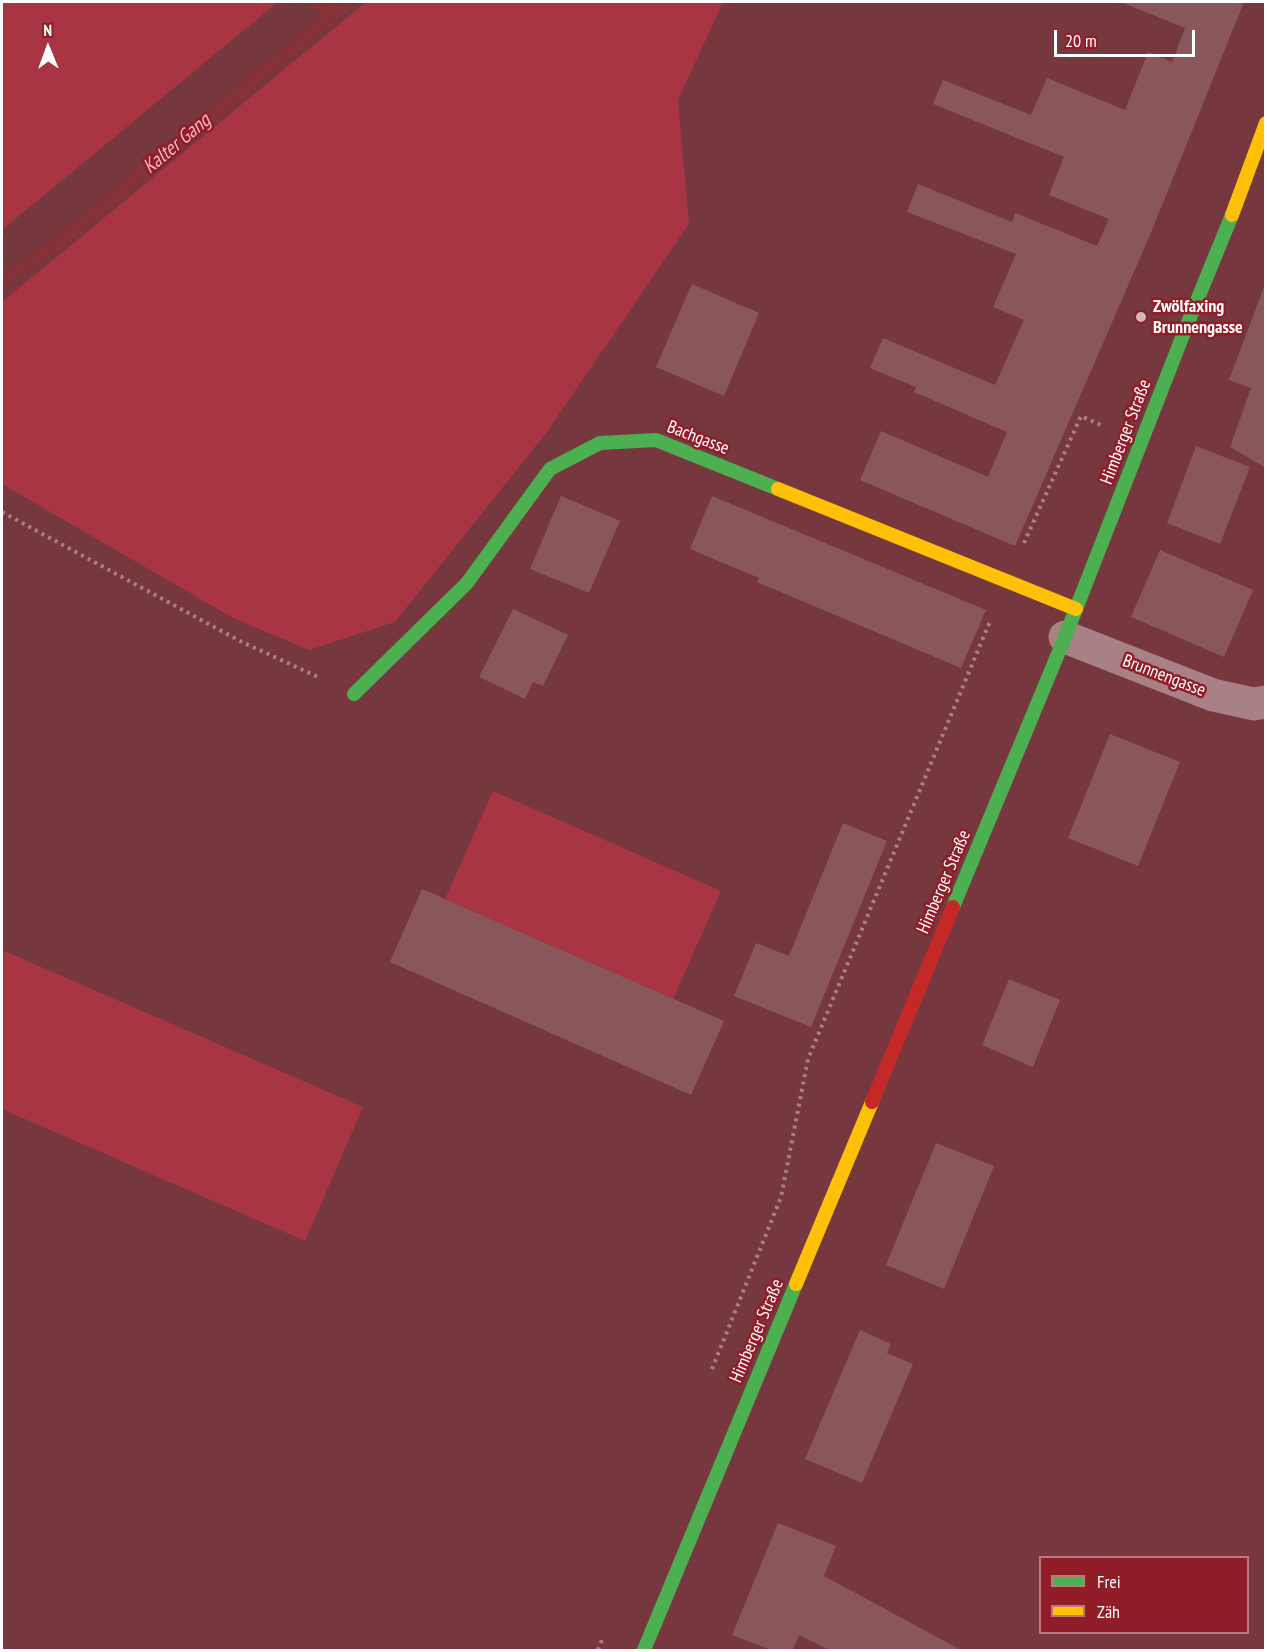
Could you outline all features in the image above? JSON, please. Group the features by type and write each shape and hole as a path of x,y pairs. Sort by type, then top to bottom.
{"main road":[{"name":"Himberger Straße","path":"644,1650 1071,623 1185,330 1238,201 1266,123"},
{"name":"Bachgasse","path":"354,694 467,583 550,469 600,443 656,440 1007,580 1071,623"}],"street":[{"name":"Brunnengasse","path":"1071,623 1213,695 1254,704 1266,702"}],"path":[{"path":"710,1374 781,1197 808,1059 1007,580 1081,416 1142,443"},
{"path":"2,512 240,641 354,694"},
{"path":"597,1650 602,1640"}],"shaded area":[{"path":"2,2 278,2 2,230"},
{"path":"366,2 723,2 678,100 689,224 547,432 395,622 309,650 233,618 2,484 2,302"},
{"path":"493,791 721,891 673,999 445,899"},
{"path":"2,950 363,1107 305,1241 2,1109"}],"building":[{"path":"1121,2 1244,2 1150,235 1015,546 860,480 881,431 988,477 1007,432 914,392 916,387 870,368 883,338 995,385 1024,320 993,307 1016,254 907,212 918,184 1012,222 1015,213 1097,246 1109,219 1049,195 1064,157 933,104 943,80 1031,115 1047,78 1125,110 1148,52 1172,62 1185,28"},
{"path":"1266,282 1266,468 1230,447 1251,388 1229,380"},
{"path":"692,284 759,313 724,396 656,367"},
{"path":"1196,446 1250,467 1220,544 1167,523"},
{"path":"561,496 620,521 589,593 530,569"},
{"path":"712,496 986,610 961,668 757,582 759,578 690,549"},
{"path":"1160,550 1253,590 1224,657 1131,617"},
{"path":"513,609 568,635 543,686 533,682 525,699 479,677"},
{"path":"1110,734 1180,762 1138,866 1068,838"},
{"path":"843,823 887,841 811,1027 734,996 756,943 789,956"},
{"path":"422,889 724,1021 691,1095 390,962"},
{"path":"1009,979 1060,1000 1033,1067 982,1045"},
{"path":"936,1143 994,1166 944,1289 886,1265"},
{"path":"860,1330 891,1344 887,1353 913,1364 862,1483 805,1459"},
{"path":"778,1523 836,1546 824,1576 961,1650 829,1650 799,1635 793,1650 771,1650 732,1635"}],"waterway":[{"path":"316,2 332,15"},
{"name":"Kalter Gang","path":"2,280 56,245 348,2"}],"traffic: fast":[{"path":"953,907 1065,637 1232,215"},
{"path":"354,694 467,583 550,469 600,443 656,440 778,489"},
{"path":"644,1650 796,1284"}],"traffic: slow":[{"path":"1232,215 1266,123"},
{"path":"778,489 1076,609"},
{"path":"796,1284 872,1102"}],"traffic: jam":[{"path":"872,1102 953,907"}],"place":[{"name":"Zwölfaxing Brunnengasse","path":"1141,317"}]}
